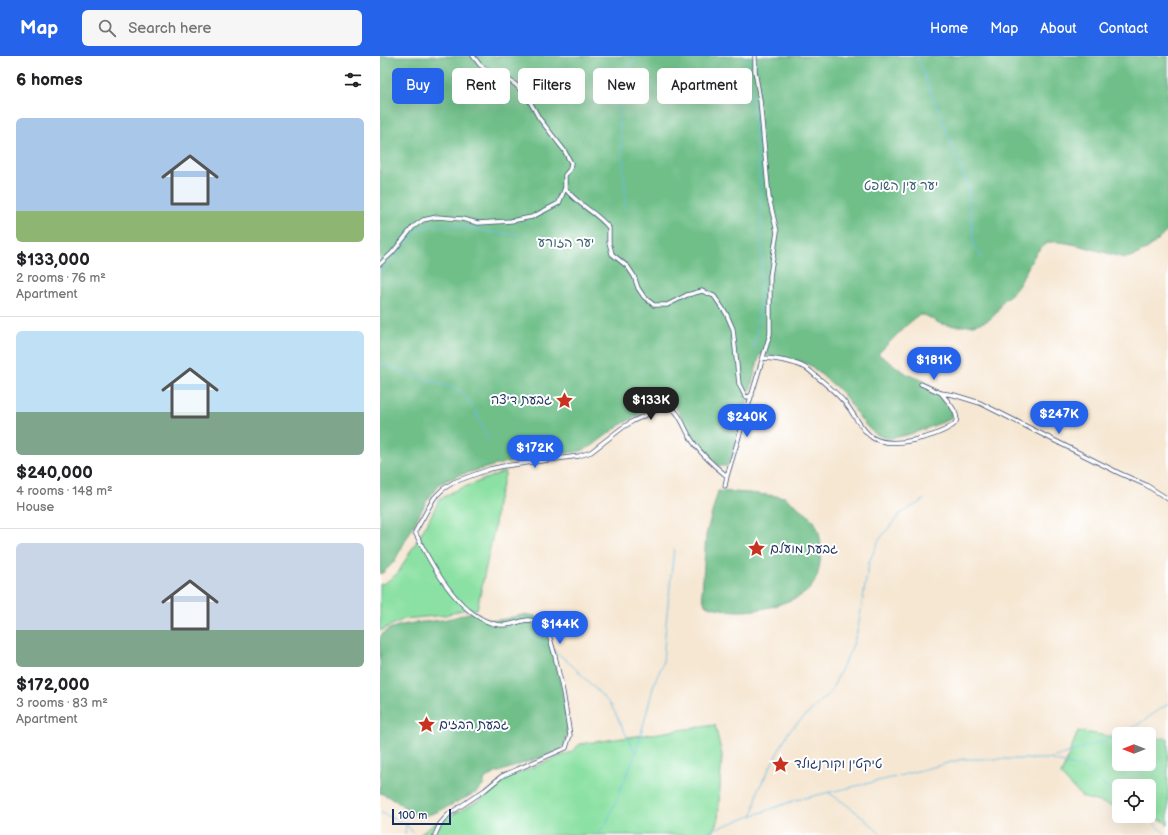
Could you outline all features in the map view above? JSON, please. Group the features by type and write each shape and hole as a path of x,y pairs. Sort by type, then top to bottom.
{"street":[{"path":"380,264 392,253 413,227 423,220 437,217 462,220 478,224 511,221 532,217 559,203 565,188 565,175 570,169 571,163 564,150 539,118 528,98 516,85 505,77 492,73 480,66 473,56"},
{"path":"725,486 770,334 770,276 777,232 769,198 760,100 755,71 755,56"},
{"path":"565,188 575,199 599,217 609,228 609,242 612,254 628,267 644,297 655,306 668,305 687,295 702,291 714,296 726,313 733,329 739,384 745,396 748,397 752,395"},
{"path":"763,358 790,362 805,367 841,396 865,431 873,438 880,441 892,442 920,438 944,430 954,424 957,420 956,413 942,393"},
{"path":"921,384 942,393 980,403 1118,473 1146,485 1168,499"},
{"path":"436,835 440,824 449,814 485,790 502,776 566,748 570,735 555,656 549,635 543,624 529,620 501,625 480,618 468,610 454,594 431,562 415,532 434,498 443,489 454,482 490,469 579,456 591,452 622,428 666,406 672,408 679,416 690,439 702,454 727,476"}],"green space":[{"path":"380,56 1168,56 1168,230 1154,244 1131,257 1125,258 1074,244 1063,242 1048,243 1037,252 1014,292 1003,300 996,313 990,319 979,324 951,326 920,315 917,316 878,354 907,374 922,380 935,390 950,409 952,415 949,420 894,438 880,436 862,421 843,394 811,366 792,359 760,354 732,456 727,466 719,466 698,443 674,405 662,403 620,425 592,446 581,451 508,462 463,474 440,483 426,502 394,562 380,574"},
{"path":"506,471 497,503 495,525 477,609 462,610 446,615 404,619 380,631 380,584 385,583 398,573 439,500 454,491"},
{"path":"718,491 785,497 813,520 820,537 821,557 816,578 807,592 780,604 748,611 727,610 705,605 702,593 706,535"},
{"path":"473,612 490,620 532,615 545,623 555,656 565,706 568,727 565,744 557,751 485,778 483,786 477,792 437,812 419,818 392,798 380,793 380,637 392,628 401,625 440,620"},
{"path":"715,725 722,755 718,820 711,835 419,835 436,823 481,800 502,780 571,752 580,744"},
{"path":"1078,731 1112,737 1112,771 1156,771 1156,739 1168,738 1168,825 1164,821 1156,819 1156,779 1112,779 1112,806 1082,797 1061,775"}],"waterway":[{"path":"625,208 625,182 618,114 618,96 635,56"},
{"path":"746,56 758,159 762,236 761,284 754,350"},
{"path":"917,56 933,99 940,111 968,186 974,243 982,259"},
{"path":"380,272 420,229 431,225 453,225 497,233 519,234"},
{"path":"380,363 460,391 475,410 488,440"},
{"path":"753,815 758,790 789,731 830,693 853,645 858,628 869,562 879,540 900,514 924,500"},
{"path":"596,835 606,824 636,753 654,684 663,663 674,549"},
{"path":"534,634 551,648"},
{"path":"555,651 574,667 611,705 635,752"},
{"path":"1134,727 1168,704"},
{"path":"1049,759 1112,738"},
{"path":"698,835 796,800 891,778 963,759 1049,759 1082,768 1112,791"},
{"path":"829,793 856,812 881,835"},
{"path":"380,812 406,824 415,835"},
{"path":"1153,823 1167,835"},
{"path":"405,835 406,824"}],"place":[{"name":"גבעת דיצה","path":"565,400"},
{"name":"גבעת מועלם","path":"757,549"},
{"name":"גבעת הבזים","path":"426,725"},
{"name":"טיקטין וקורנגולד","path":"781,764"}],"park label":[{"name":"יער עין השופט","path":"901,186"},
{"name":"יער הזורע","path":"566,243"}]}
